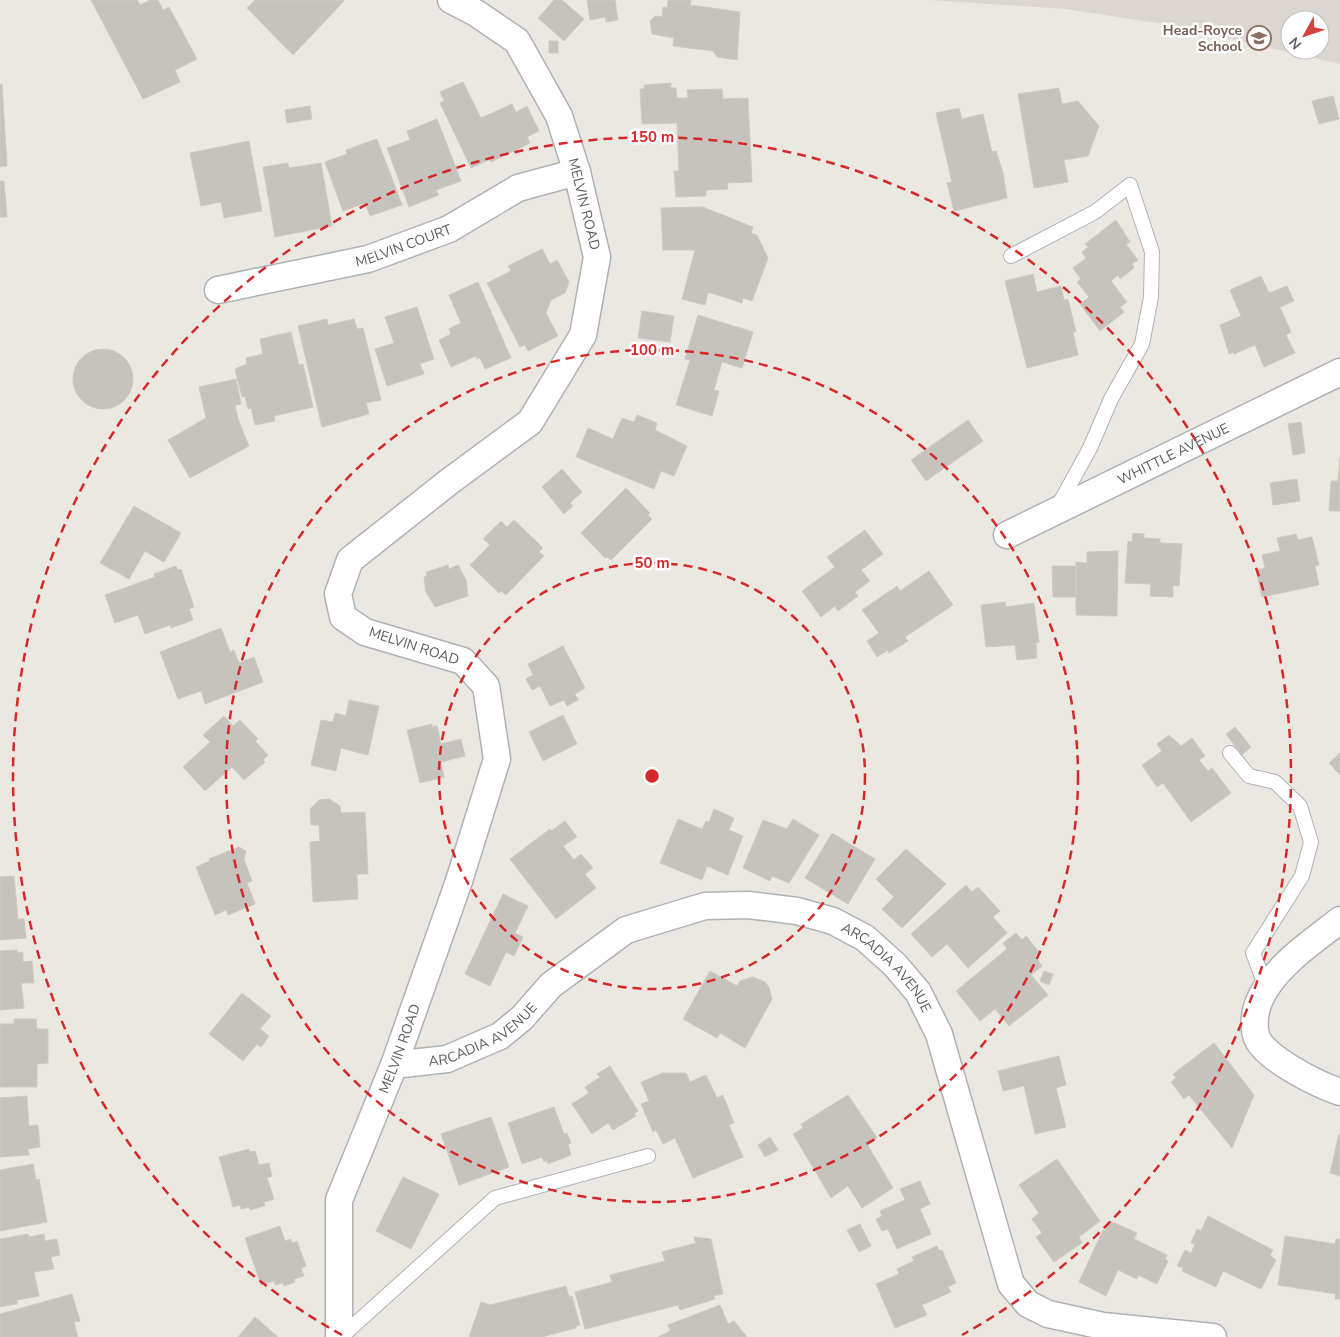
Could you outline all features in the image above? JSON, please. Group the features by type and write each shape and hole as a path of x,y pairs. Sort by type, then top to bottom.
{"street":[{"name":"MELVIN ROAD","path":"340,1337 339,1200 394,1065 459,881 497,759 486,686 463,661 365,632 343,617 338,594 350,560 450,481 530,422 583,335 597,256 577,172 559,116 517,41 476,13 451,0"},
{"name":"MELVIN COURT","path":"218,290 368,259 449,229 518,188 577,172"},
{"name":"WHITTLE AVENUE","path":"1007,535 1340,372"},
{"name":"ARCADIA AVENUE","path":"394,1065 447,1059 500,1036 522,1018 551,985 626,930 705,906 748,905 797,911 832,921 865,938 895,965 918,992 939,1034 1011,1284 1028,1304 1048,1314 1103,1326 1213,1337"},
{"path":"1340,920 1288,962 1266,987 1254,1012 1256,1037 1268,1052 1294,1071 1340,1092"}],"lane":[{"path":"1011,256 1095,212 1130,185 1152,252 1151,297 1142,344 1111,399 1090,448 1056,511"},
{"path":"1230,753 1249,776 1275,782 1300,806 1311,842 1302,876 1253,953 1266,987"},
{"path":"340,1337 495,1198 648,1156"}],"shaded area":[{"name":"Head-Royce School","path":"928,0 1340,0 1340,64 1323,60 1330,60 1330,10 1280,10 1280,50 1176,26 1066,9"}],"building":[{"path":"91,0 137,0 140,5 150,0 158,0 163,10 169,7 197,59 175,70 180,82 143,99"},
{"path":"255,0 344,1 293,55 247,8"},
{"path":"554,0 562,0 584,19 564,41 538,18"},
{"path":"587,0 615,0 618,20 606,22 605,17 590,20"},
{"path":"668,0 691,0 690,5 740,12 737,60 717,57 713,51 673,46 674,38 652,34 650,21 655,16 662,17 663,7 667,8"},
{"path":"549,41 558,41 558,53 549,53"},
{"path":"463,82 481,118 512,104 516,112 527,106 539,131 527,137 530,143 491,162 490,159 471,168 440,103 444,101 440,92"},
{"path":"671,83 671,88 676,88 677,98 688,98 687,90 722,89 723,99 748,98 752,182 727,183 728,189 706,190 706,196 676,197 674,171 679,171 677,123 642,124 640,89 644,89 644,85"},
{"path":"0,84 2,84 7,166 0,167"},
{"path":"1059,88 1062,104 1078,101 1099,126 1088,156 1064,160 1068,182 1034,188 1018,94"},
{"path":"1333,96 1339,119 1319,124 1312,101"},
{"path":"310,106 312,119 287,123 285,110"},
{"path":"959,108 962,119 983,114 992,152 996,151 1003,173 1007,198 954,211 947,183 952,182 936,113"},
{"path":"437,119 461,181 436,190 439,195 409,207 387,148 410,140 407,131"},
{"path":"377,139 402,205 370,216 365,203 343,211 325,162 347,154 346,150"},
{"path":"249,141 262,211 224,218 221,202 201,206 190,153"},
{"path":"288,163 289,168 321,163 332,226 275,237 263,167"},
{"path":"0,181 4,181 7,217 0,217"},
{"path":"703,207 753,227 751,233 757,235 768,258 752,301 743,298 742,303 708,292 705,305 682,299 695,250 663,250 661,208"},
{"path":"1116,220 1130,242 1126,244 1138,260 1132,264 1134,268 1120,279 1118,275 1111,281 1127,302 1120,307 1124,312 1100,331 1080,304 1089,297 1077,282 1081,279 1073,268 1086,258 1082,252 1088,247 1085,244"},
{"path":"542,249 550,264 557,260 569,282 565,293 551,300 546,313 558,336 528,351 525,345 520,347 487,283 511,271 508,266"},
{"path":"1033,274 1037,292 1061,286 1064,300 1068,299 1076,332 1073,332 1078,355 1027,368 1005,281"},
{"path":"1261,276 1269,293 1287,286 1294,301 1280,307 1291,332 1286,335 1295,353 1264,367 1255,345 1234,354 1233,352 1229,354 1220,325 1241,316 1230,290"},
{"path":"478,282 511,358 485,369 480,358 477,359 476,356 451,367 439,340 451,334 449,329 461,323 449,295"},
{"path":"417,307 434,359 420,364 424,374 387,386 375,349 394,343 385,317"},
{"path":"642,311 674,316 670,342 638,338"},
{"path":"698,315 753,332 742,368 722,362 714,390 719,391 712,416 676,405 690,360 685,359"},
{"path":"327,319 328,325 354,319 357,329 363,328 381,400 366,403 369,414 322,427 298,326"},
{"path":"291,332 299,365 303,364 313,407 274,416 275,421 255,425 251,408 248,409 245,396 242,397 235,369 247,364 246,358 263,354 260,339"},
{"path":"97,349 109,349 120,354 128,362 133,373 131,391 120,404 109,409 97,409 86,404 78,396 73,385 73,373 78,362 86,354"},
{"path":"236,379 241,404 235,405 238,419 249,446 190,478 168,440 206,418 199,387"},
{"path":"637,415 657,423 655,430 687,446 674,476 661,471 654,489 576,457 588,428 613,439 622,418 634,422"},
{"path":"968,420 983,441 926,481 911,460"},
{"path":"1301,422 1305,453 1293,455 1288,424"},
{"path":"1340,457 1340,511 1329,511 1331,481 1338,481"},
{"path":"562,469 582,492 570,503 573,506 564,514 542,487"},
{"path":"1297,479 1300,501 1273,505 1270,483"},
{"path":"626,488 650,513 648,515 652,519 611,560 607,557 605,558 581,533"},
{"path":"134,506 181,533 164,562 145,551 129,579 100,563"},
{"path":"514,520 543,548 539,552 544,556 506,595 501,591 499,593 470,565 490,545 483,539 501,521 507,527"},
{"path":"865,530 883,554 861,570 870,581 855,592 858,596 838,611 835,606 821,617 802,591 835,567 827,557"},
{"path":"1133,533 1144,534 1144,538 1160,539 1160,543 1182,544 1179,586 1173,585 1173,597 1150,596 1151,584 1125,583 1128,541 1132,542"},
{"path":"1296,534 1298,540 1312,537 1319,565 1315,566 1319,585 1262,597 1256,570 1265,568 1262,555 1280,551 1277,538"},
{"path":"1118,551 1117,616 1076,615 1076,562 1087,563 1087,552"},
{"path":"448,565 449,569 458,565 466,580 468,596 435,607 426,592 424,577 427,576 426,572"},
{"path":"176,566 178,570 181,569 194,607 189,609 193,620 171,628 170,625 145,634 138,615 115,623 105,595 155,577 154,574"},
{"path":"1052,566 1076,566 1076,597 1053,597"},
{"path":"929,571 953,605 905,637 908,641 889,653 888,650 877,657 867,641 879,633 862,610 897,586 900,591"},
{"path":"1005,602 1006,607 1034,603 1039,642 1036,643 1037,658 1017,660 1015,645 986,647 981,605"},
{"path":"221,628 230,652 234,650 239,663 254,657 263,682 205,704 201,691 178,699 160,652"},
{"path":"563,646 585,688 575,694 578,700 567,706 564,700 550,706 540,686 532,690 526,679 533,675 528,664"},
{"path":"349,700 379,706 368,755 341,748 336,771 311,765 321,720 333,722 335,713 346,716"},
{"path":"563,715 577,744 543,761 529,732"},
{"path":"224,716 233,726 240,720 258,739 255,741 268,755 263,760 265,762 244,780 232,767 205,791 183,767 210,742 203,735"},
{"path":"432,724 432,727 437,726 441,744 461,739 465,756 441,762 444,777 420,783 407,730"},
{"path":"1235,727 1251,747 1242,755 1226,734"},
{"path":"1169,735 1181,746 1192,738 1205,756 1199,760 1208,771 1212,768 1231,793 1191,822 1163,783 1157,787 1142,765 1162,751 1157,744"},
{"path":"1340,753 1340,775 1329,763"},
{"path":"329,799 340,806 341,813 365,812 368,874 357,874 358,899 313,902 310,842 320,841 319,825 311,825 310,809 319,800"},
{"path":"714,809 734,818 729,830 743,836 728,875 707,866 702,880 660,863 678,819 702,829 706,821 709,822"},
{"path":"793,819 819,835 789,883 772,876 770,881 743,868 763,820 787,829"},
{"path":"565,821 577,837 563,846 574,860 581,854 593,868 585,874 596,888 556,919 510,859 550,829 551,831"},
{"path":"832,833 875,859 848,904 805,878"},
{"path":"239,847 246,851 244,859 252,881 247,883 255,904 228,915 226,910 215,915 196,867 210,861 209,859"},
{"path":"906,849 946,884 902,928 882,909 894,897 876,879"},
{"path":"14,876 18,919 24,919 26,938 0,940 0,877"},
{"path":"966,885 972,892 978,887 1000,911 993,917 1007,933 968,968 947,944 932,957 911,934"},
{"path":"503,894 528,906 515,933 523,937 514,956 506,952 490,986 465,974"},
{"path":"1016,933 1022,940 1026,936 1040,953 1035,956 1042,966 1031,975 1048,995 1009,1026 995,1009 980,1021 956,991 1007,949 1003,943"},
{"path":"17,950 17,953 23,952 23,962 32,961 34,983 21,983 24,1008 0,1010 0,951"},
{"path":"710,971 737,986 740,981 753,977 765,982 769,987 772,999 745,1048 720,1033 717,1038 683,1019"},
{"path":"1044,971 1053,974 1049,985 1040,981"},
{"path":"242,993 271,1016 260,1029 269,1036 261,1047 257,1044 243,1061 209,1034"},
{"path":"14,1019 36,1019 37,1029 48,1029 48,1063 37,1064 37,1087 0,1087 0,1024 14,1024"},
{"path":"1214,1043 1254,1095 1232,1148 1189,1095 1184,1099 1171,1082 1176,1078 1173,1074"},
{"path":"1059,1056 1066,1085 1056,1088 1066,1127 1035,1134 1024,1086 1003,1091 998,1071"},
{"path":"610,1066 638,1111 634,1114 636,1116 613,1130 608,1123 592,1134 572,1104 589,1093 585,1087 600,1077 597,1074"},
{"path":"663,1073 686,1073 690,1082 706,1075 717,1098 723,1095 734,1123 729,1125 743,1157 693,1178 675,1138 663,1144 656,1130 653,1132 641,1104 649,1101 641,1082"},
{"path":"848,1095 877,1138 867,1144 893,1188 862,1208 848,1186 831,1198 793,1134 803,1128 801,1124"},
{"path":"27,1096 29,1126 38,1125 40,1147 28,1149 29,1155 0,1157 0,1098"},
{"path":"554,1107 564,1134 567,1133 571,1143 568,1144 571,1155 548,1164 547,1161 544,1162 542,1157 522,1164 508,1123"},
{"path":"491,1117 509,1167 459,1185 441,1134"},
{"path":"1340,1134 1340,1176 1330,1173"},
{"path":"770,1137 778,1150 765,1157 758,1145"},
{"path":"249,1149 250,1152 255,1151 259,1165 269,1163 272,1176 267,1178 274,1199 264,1202 265,1206 250,1210 249,1207 241,1209 240,1205 233,1207 219,1157"},
{"path":"1057,1159 1100,1221 1079,1237 1082,1243 1054,1262 1036,1237 1042,1233 1032,1219 1039,1213 1019,1185"},
{"path":"33,1164 36,1180 39,1179 47,1222 0,1231 0,1170"},
{"path":"403,1177 439,1194 411,1249 376,1231"},
{"path":"920,1181 930,1204 920,1209 931,1234 897,1249 888,1229 882,1231 876,1219 882,1216 880,1211 905,1200 900,1189"},
{"path":"1208,1216 1273,1250 1270,1255 1276,1260 1261,1289 1223,1271 1216,1287 1182,1271 1183,1268 1177,1266 1185,1250 1191,1253 1195,1244 1191,1243 1197,1229 1201,1231"},
{"path":"1110,1221 1137,1233 1134,1239 1167,1255 1165,1259 1168,1261 1157,1284 1138,1275 1137,1279 1118,1270 1106,1296 1079,1282 1103,1230 1105,1231"},
{"path":"860,1224 871,1246 859,1252 847,1230"},
{"path":"280,1226 285,1241 291,1239 292,1243 297,1241 306,1266 301,1268 304,1276 294,1279 295,1282 284,1286 283,1283 275,1285 274,1281 261,1285 245,1238"},
{"path":"28,1234 29,1237 44,1234 45,1241 57,1239 60,1255 51,1257 54,1269 34,1272 39,1296 17,1300 17,1304 0,1307 0,1239"},
{"path":"1285,1236 1335,1244 1336,1239 1340,1239 1340,1299 1335,1299 1336,1294 1278,1285"},
{"path":"694,1237 711,1239 723,1294 713,1296 715,1299 680,1310 678,1305 585,1329 575,1292 612,1282 610,1275 665,1261 662,1252 696,1243"},
{"path":"937,1246 939,1251 942,1250 956,1283 948,1287 951,1292 922,1305 927,1315 895,1328 876,1284 899,1274 897,1269 914,1261 912,1257"},
{"path":"566,1286 569,1297 572,1296 580,1325 576,1326 576,1328 542,1337 469,1337 481,1302 490,1305"},
{"path":"72,1294 80,1321 74,1322 78,1337 0,1337 0,1314"},
{"path":"720,1305 728,1324 734,1321 747,1337 658,1337 670,1331 668,1325"},
{"path":"255,1317 278,1337 238,1337"}],"place":[{"name":"Head-Royce School","path":"1259,38"}]}
